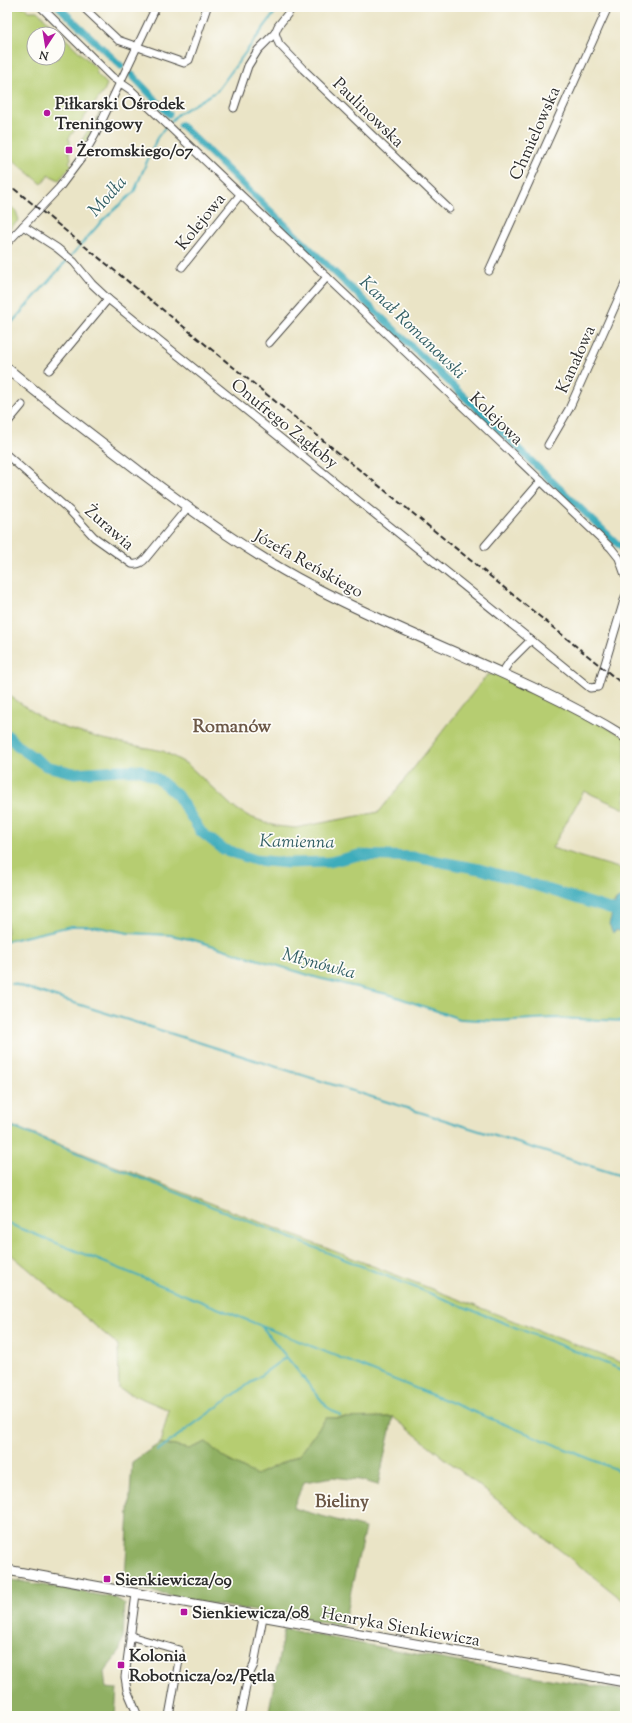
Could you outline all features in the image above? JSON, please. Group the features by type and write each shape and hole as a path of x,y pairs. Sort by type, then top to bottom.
{"main road":[{"name":"Józefa Reńskiego","path":"7,368 53,406 188,507 246,547 314,587 567,704 625,737"},
{"name":"Henryka Sienkiewicza","path":"7,1570 625,1682"}],"street":[{"name":"Kolejowa","path":"41,7 112,77 131,90 612,548 619,558 625,575"},
{"path":"83,7 118,40 184,63 189,60 207,7"},
{"path":"7,243 59,188 80,160 95,135 156,7"},
{"path":"234,108 248,66 258,50 275,33 278,26 292,7"},
{"name":"Chmielowska","path":"489,271 608,7"},
{"name":"Paulinowska","path":"275,33 279,44 303,70 449,209"},
{"name":"Kolejowa","path":"182,267 240,195"},
{"name":"Onufrego Zagłoby","path":"23,226 74,262 92,284 108,299 531,640 578,680 590,688 595,688 599,685 625,597"},
{"path":"269,343 327,277"},
{"name":"Kanałowa","path":"548,445 569,409 625,284"},
{"path":"49,370 108,299"},
{"path":"7,423 22,405"},
{"name":"Żurawia","path":"7,456 70,511 94,537 132,564 137,565 146,558 188,507"},
{"path":"485,546 541,481"},
{"path":"502,673 510,661 531,640"},
{"path":"136,1594 125,1683 138,1716"},
{"path":"240,1716 248,1677 254,1665 263,1617"},
{"path":"130,1636 179,1650 180,1655 168,1716"}],"green space":[{"name":"Piłkarski Ośrodek Treningowy","path":"7,7 25,7 29,11 37,11 53,26 26,26 26,66 66,66 66,39 96,68 97,74 107,84 104,91 68,139 70,140 69,153 71,159 69,162 72,165 59,180 49,175 42,184 7,155"},
{"path":"102,109 86,142 83,147 81,147 80,143"},
{"path":"7,204 16,211 19,220 7,231"},
{"path":"502,673 625,737 625,809 584,791 552,848 625,870 625,896 616,900 610,909 625,914 625,1021 553,1018 497,1021 460,1019 391,995 318,978 194,940 170,935 128,933 93,926 71,926 7,941 7,694 45,720 68,729 103,739 163,751 187,764 233,807 250,817 276,826 295,828 379,812 487,675"},
{"path":"7,1124 625,1364 625,1602 393,1417 326,1418 299,1455 256,1475 224,1458 206,1442 189,1449 160,1443 169,1410 119,1389 118,1345 7,1251"},
{"path":"393,1417 378,1485 360,1480 333,1477 304,1482 293,1508 365,1528 343,1626 190,1600 138,1589 125,1578 132,1462 160,1443 189,1449 206,1442 224,1458 256,1475 299,1455 326,1418"},
{"path":"7,1579 116,1598 125,1604 123,1637 119,1653 104,1672 106,1688 117,1689 115,1716 7,1716"},
{"path":"284,1629 537,1677 625,1691 625,1716 268,1716"}],"water":[{"path":"624,895 625,933 616,930 613,933 609,924 616,900"}],"waterway":[{"name":"Kanał Romanowski","path":"59,7 121,66"},
{"name":"Modła","path":"169,123 178,114 217,91 279,7"},
{"name":"Kanał Romanowski","path":"132,75 169,114"},
{"name":"Kanał Romanowski","path":"181,125 625,551"},
{"name":"Modła","path":"7,328 102,221 134,192 157,138 166,126"},
{"name":"Kamienna","path":"7,735 19,747 46,766 74,773 141,770 158,779 177,795 201,832 223,849 255,860 288,863 330,862 359,855 415,857 479,869 625,914"},
{"name":"Młynówka","path":"7,941 71,926 93,926 128,933 170,935 194,940 318,978 391,995 460,1019 497,1021 553,1018 625,1021"},
{"path":"11,983 625,1177"},
{"path":"7,1125 625,1371"},
{"path":"7,1223 625,1473"},
{"path":"263,1328 327,1407 340,1415"},
{"path":"157,1451 286,1357"}],"railway":[{"path":"7,183 625,686"}],"place":[{"name":"Piłkarski Ośrodek Treningowy","path":"47,113"},
{"name":"Żeromskiego/07","path":"69,150"},
{"name":"Sienkiewicza/09","path":"107,1579"},
{"name":"Sienkiewicza/08","path":"184,1612"},
{"name":"Kolonia Robotnicza/02/Pętla","path":"121,1665"}],"district":[{"name":"Romanów","path":"232,726"},
{"name":"Bieliny","path":"342,1501"}]}
